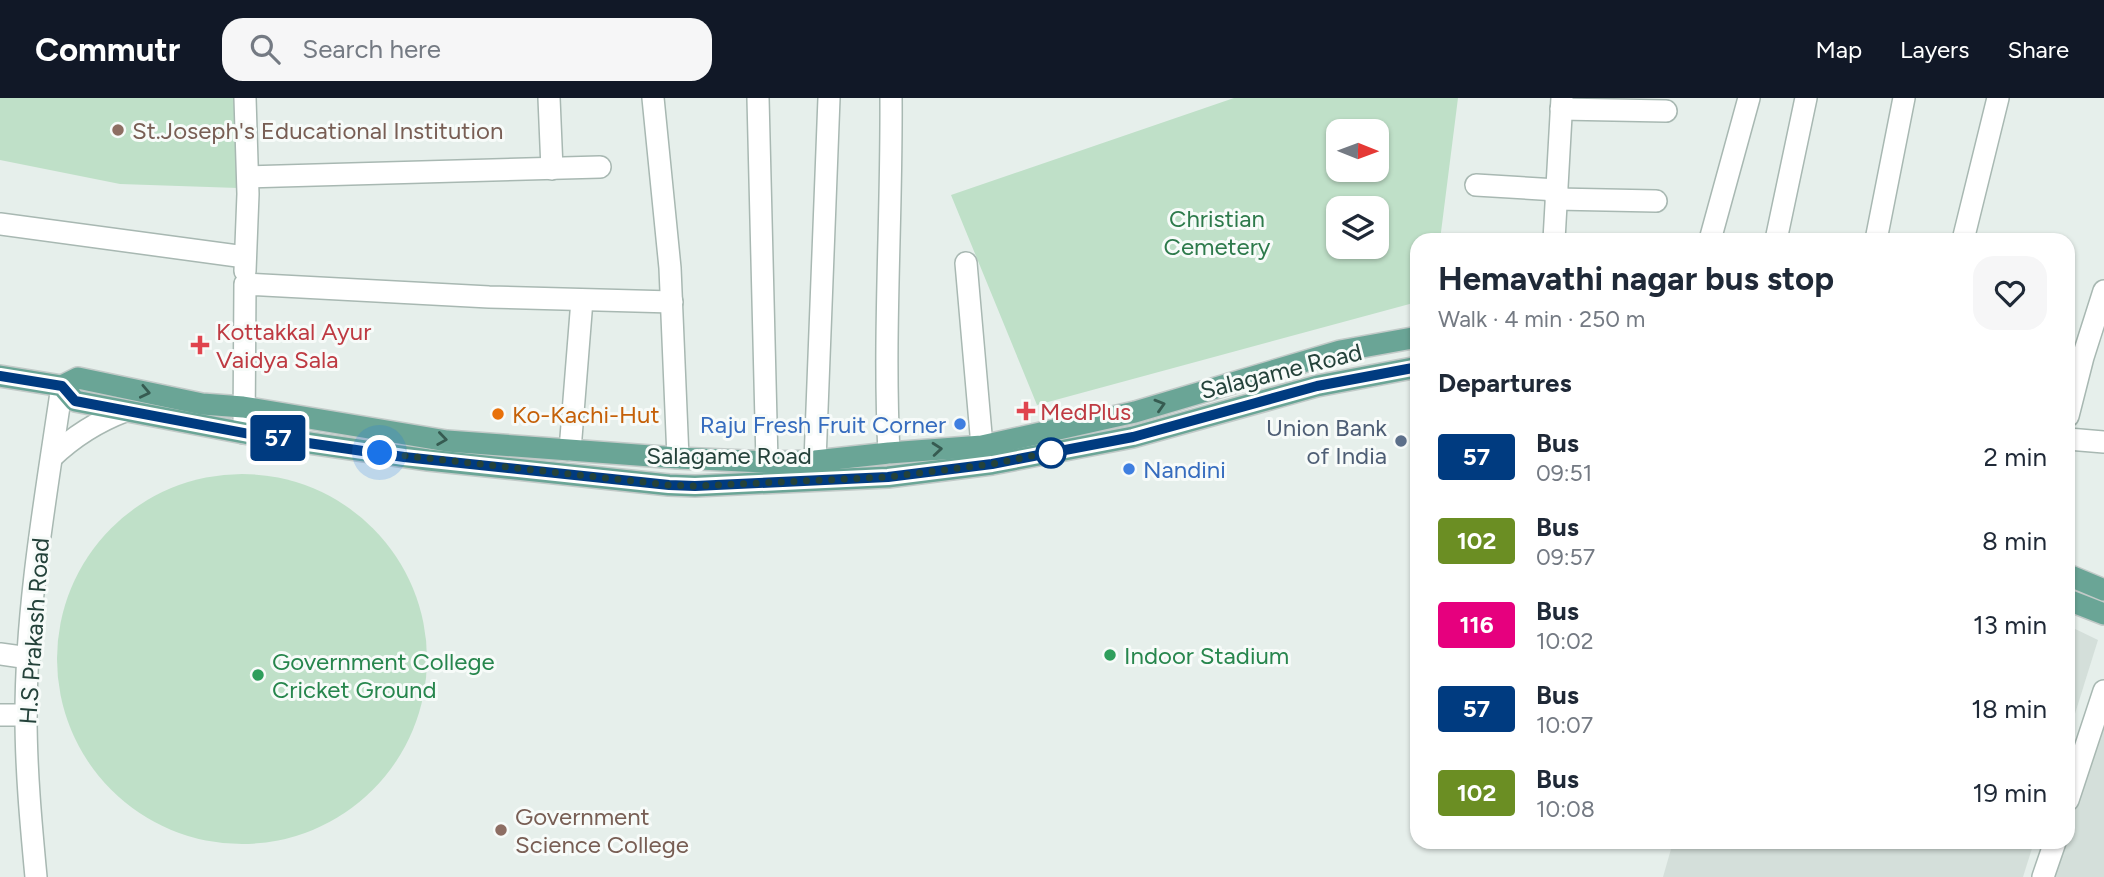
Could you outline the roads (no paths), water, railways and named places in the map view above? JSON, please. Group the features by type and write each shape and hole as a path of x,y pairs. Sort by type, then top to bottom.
{"main road":[{"path":"62,386 78,378 202,404 243,407 447,440 678,458 815,461 982,446 1135,412 1340,351 1410,338"},
{"name":"Salagame Road","path":"0,376 62,386 75,401 244,433 428,460 669,485 888,477 992,464 1133,437 1317,386 1410,369"},
{"path":"2075,578 2104,590"},
{"path":"2075,603 2104,614"}],"street":[{"path":"244,433 248,177 245,98"},
{"path":"549,98 552,169"},
{"path":"653,98 672,302 678,458"},
{"path":"758,98 767,462"},
{"path":"815,461 829,98"},
{"path":"889,453 887,407 891,98"},
{"path":"1712,233 1749,98"},
{"path":"1777,233 1806,98"},
{"path":"1877,233 1904,98"},
{"path":"1965,233 1998,98"},
{"path":"1554,233 1562,103 1666,111"},
{"path":"248,177 600,167"},
{"path":"1476,185 1656,201"},
{"path":"0,224 245,257"},
{"path":"966,263 982,446"},
{"path":"245,284 489,297 672,302"},
{"path":"2075,388 2104,290"},
{"path":"570,450 582,300"},
{"name":"H.S Prakash Road","path":"36,877 28,791 26,715 29,658 34,582 62,386"},
{"path":"52,457 81,431 125,411"},
{"path":"2075,440 2104,442"},
{"path":"0,654 29,658"},
{"path":"2075,779 2104,691"},
{"path":"0,715 26,715"},
{"path":"2043,877 2053,849"}],"place":[{"name":"St.Joseph's Educational Institution","path":"118,130"},
{"name":"Kottakkal Ayur Vaidya Sala","path":"200,345"},
{"name":"MedPlus","path":"1026,411"},
{"name":"Ko-Kachi-Hut","path":"498,414"},
{"name":"Raju Fresh Fruit Corner","path":"960,424"},
{"name":"Union Bank of India","path":"1401,441"},
{"name":"Nandini","path":"1129,469"},
{"name":"Indoor Stadium","path":"1110,655"},
{"name":"Government College Cricket Ground","path":"258,675"},
{"name":"Government Science College","path":"501,830"}],"park label":[{"name":"Christian Cemetery","path":"1217,232"}]}
